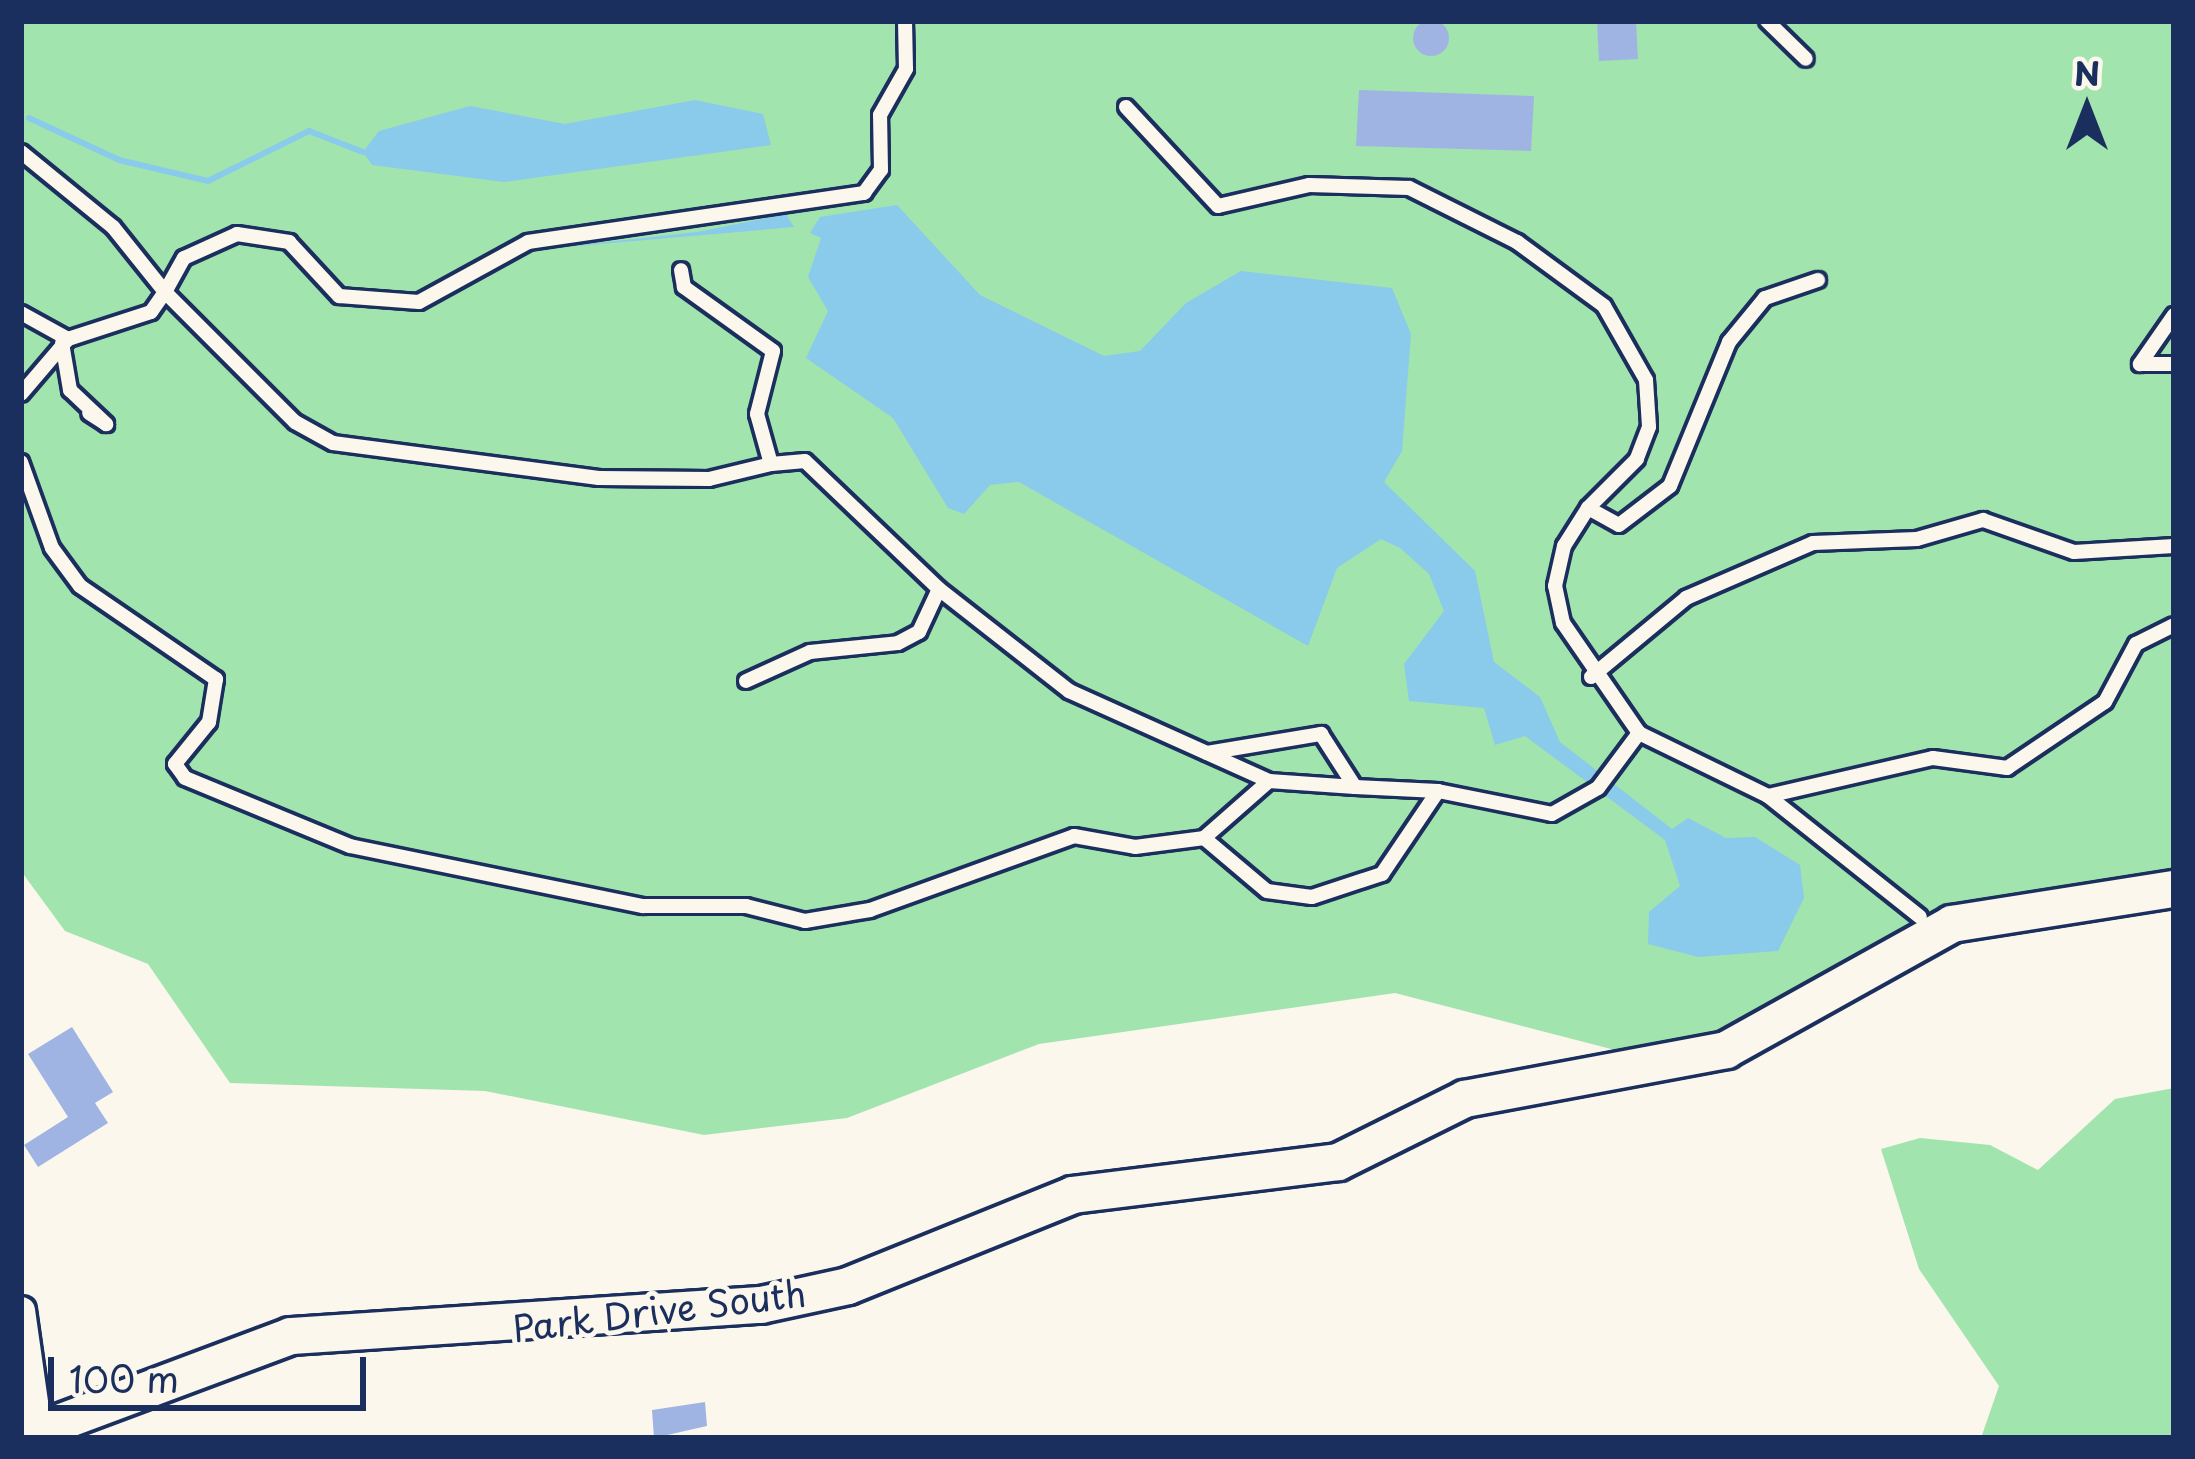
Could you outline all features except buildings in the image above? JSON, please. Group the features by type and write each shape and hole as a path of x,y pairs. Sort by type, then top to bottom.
{"street":[{"name":"Park Drive South","path":"30,1433 291,1336 761,1305 848,1286 1073,1195 1338,1162 1465,1099 1726,1050 1952,924 2174,889"},
{"path":"21,1310 30,1433"}],"lane":[{"path":"21,394 65,341 151,312 184,258 237,234 289,242 339,296 419,302 528,242 864,194 881,170 880,115 906,69 905,21"},
{"path":"1767,21 1806,59"},
{"path":"1126,107 1218,206 1309,185 1408,188 1517,242 1604,306 1636,355 1649,427 1636,459 1588,508 1555,586 1591,677 1640,734 1768,796 1920,917"},
{"path":"21,152 113,227 165,292 279,407 333,443 599,478 709,479 805,461 1016,658 1202,753 1269,781 1438,791 1552,814 1598,788 1640,734"},
{"path":"681,270 684,287 773,351 757,414 770,464"},
{"path":"1588,508 1619,525 1670,486 1729,342 1765,298 1818,280"},
{"path":"21,314 65,341"},
{"path":"2174,315 2140,364 2174,364"},
{"path":"65,341 70,390 106,424 88,413"},
{"path":"21,462 52,548 80,586 216,679 209,722 175,764 185,778 350,846 643,905 746,905 805,921 870,910 1075,836 1136,848 1204,838 1269,781"},
{"path":"1591,677 1686,598 1813,543 1917,539 1983,520 2074,553 2174,546"},
{"path":"746,681 810,652 898,643 919,632 939,589"},
{"path":"1768,796 1933,758 2007,768 2105,702 2136,644 2174,626"},
{"path":"1202,753 1321,734 1355,787"},
{"path":"1204,838 1268,891 1312,897 1382,874 1438,791"}],"green space":[{"path":"21,21 2174,21 2174,882 1938,917 1727,1040 1642,1057 1395,993 1039,1044 847,1118 704,1135 485,1091 230,1083 148,964 65,931 21,871"},
{"path":"2174,1088 2174,1438 1981,1438 1999,1386 1919,1269 1881,1149 1920,1138 1990,1145 2038,1170 2115,1099"}],"water":[{"path":"695,100 763,114 771,145 504,182 372,165 363,152 379,131 470,106 565,124"},
{"path":"897,205 980,295 1104,356 1140,351 1186,303 1241,271 1392,288 1411,334 1402,451 1384,482 1475,571 1494,662 1540,697 1560,742 1672,829 1688,818 1726,838 1755,837 1800,865 1804,898 1778,951 1698,957 1648,944 1649,912 1680,886 1665,840 1525,736 1495,745 1484,708 1409,701 1404,664 1444,611 1429,574 1400,548 1381,539 1337,568 1308,646 1019,482 990,485 964,514 948,508 893,418 806,358 828,311 808,277 821,238 810,233 820,217"},
{"path":"786,214 794,227 543,249 697,232"}],"waterway":[{"path":"29,118 119,160 208,181 309,131 363,152"}]}
